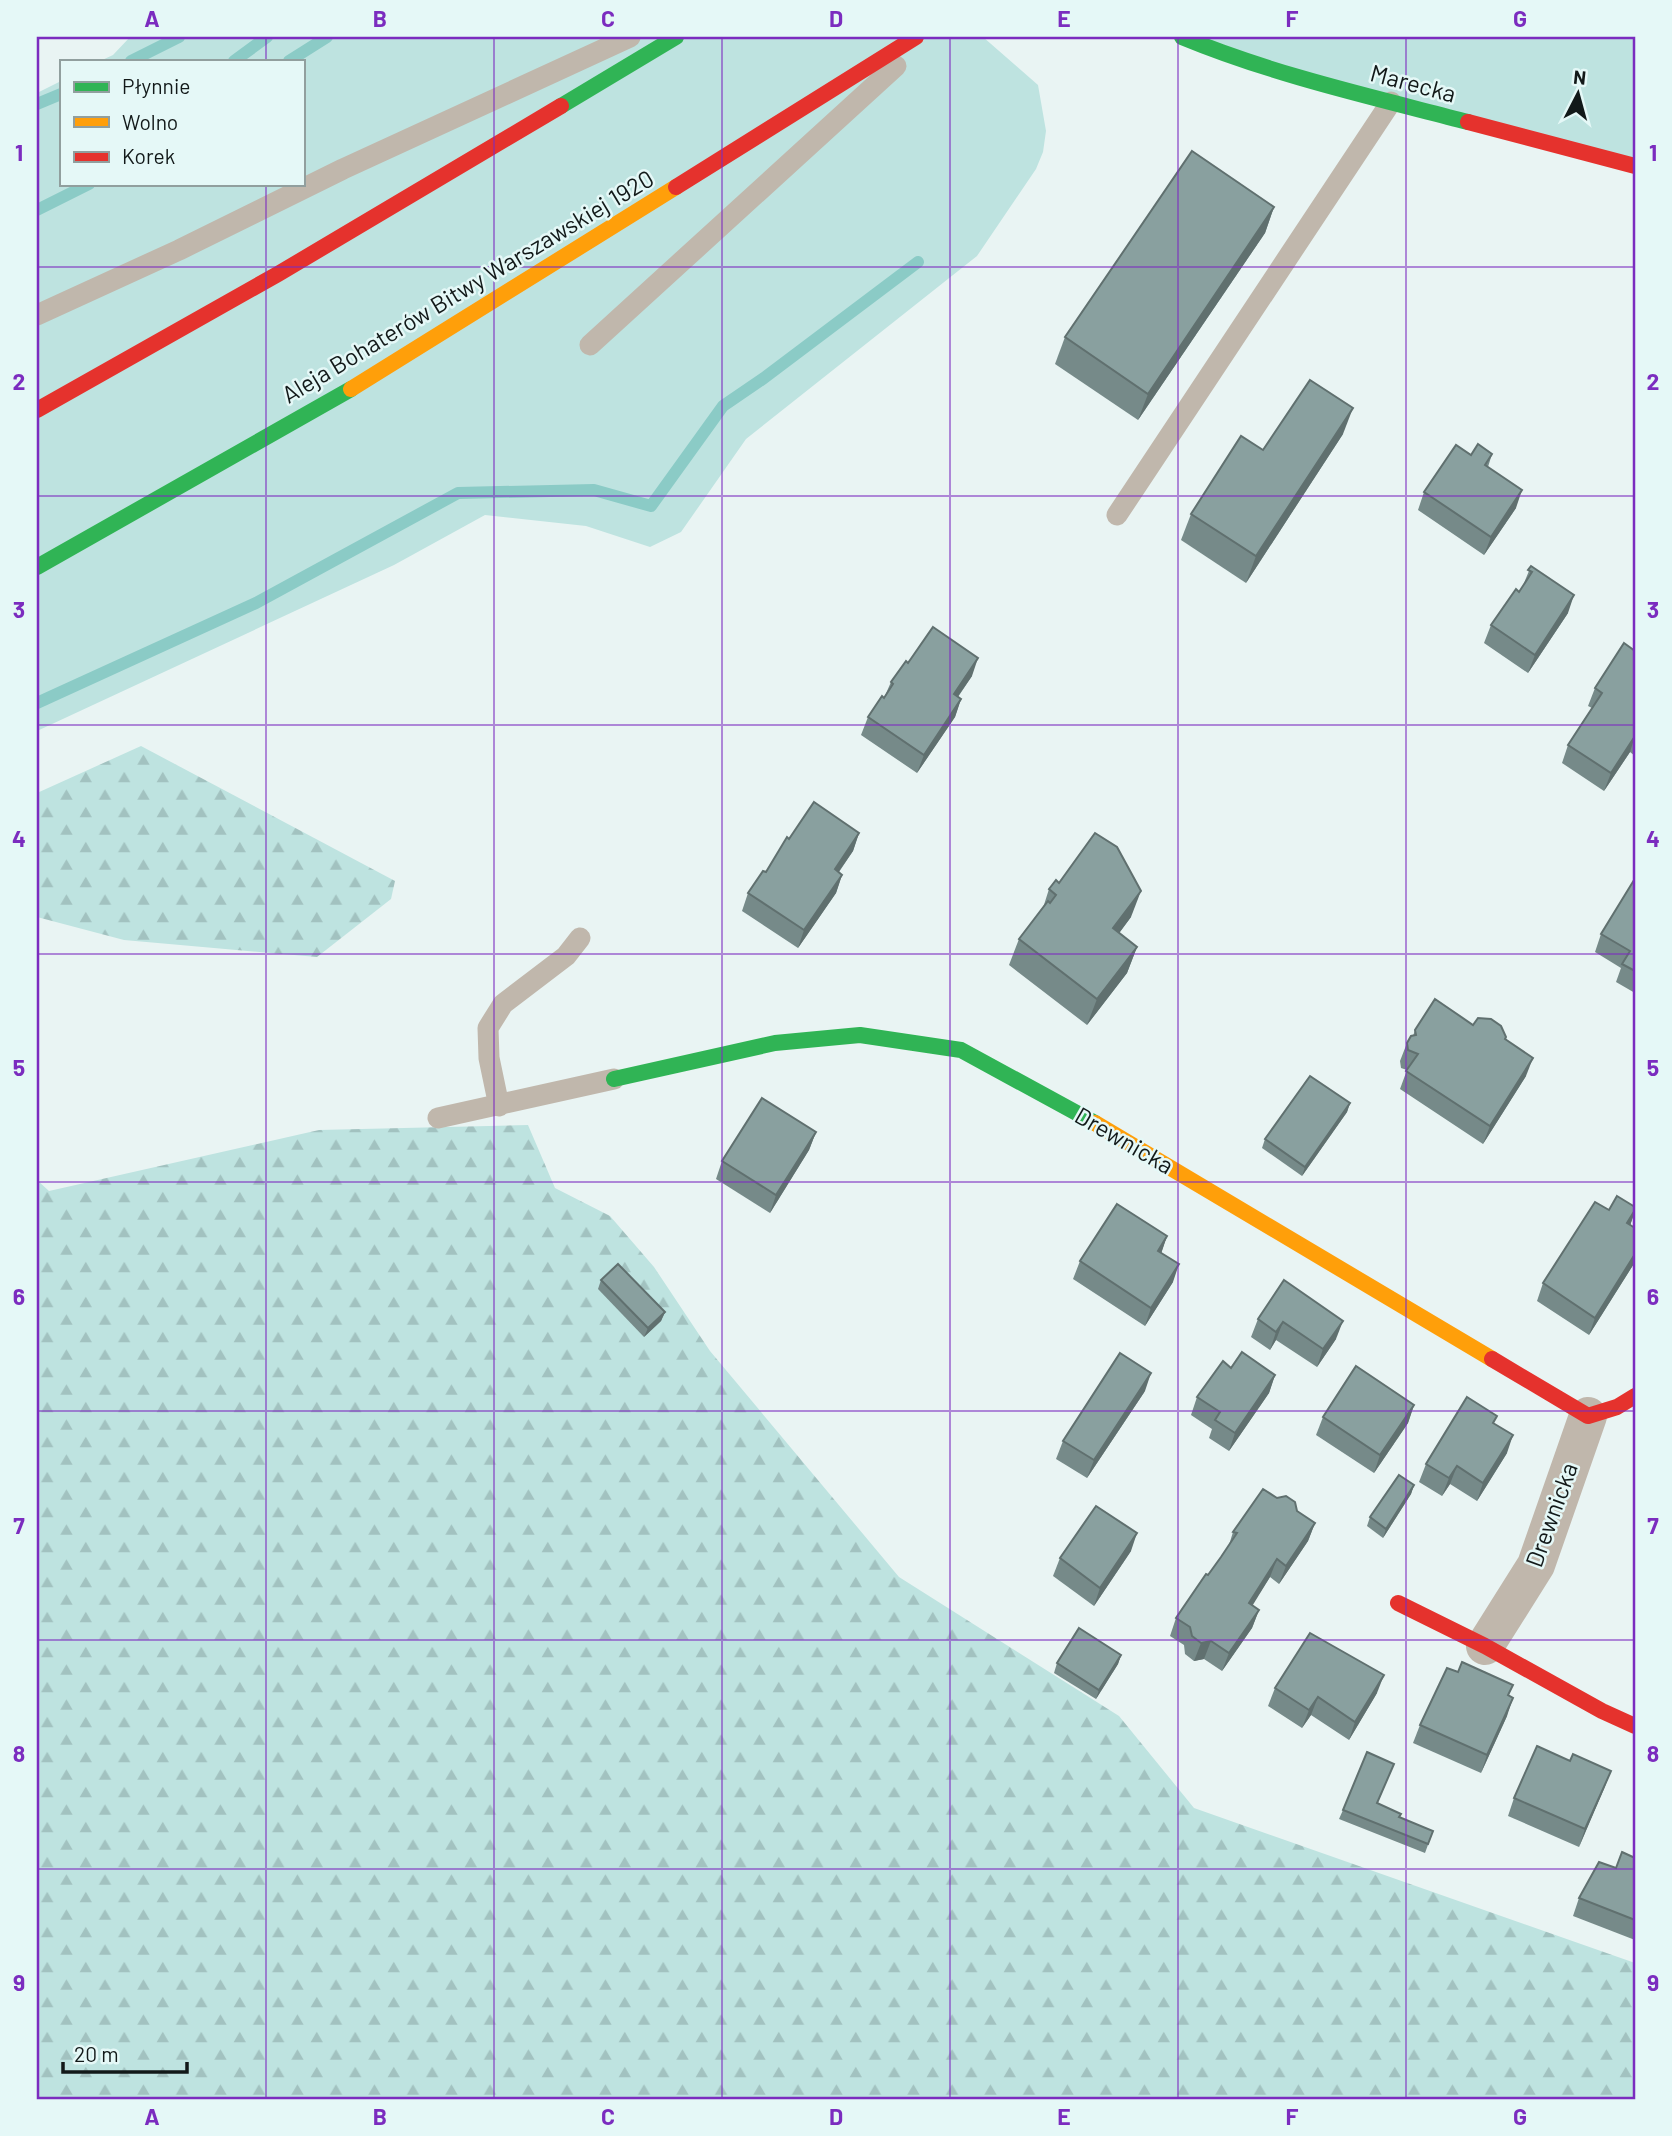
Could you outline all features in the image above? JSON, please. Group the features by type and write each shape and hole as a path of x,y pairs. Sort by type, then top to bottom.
{"main road":[{"path":"37,410 278,274 676,37"},
{"name":"Aleja Bohaterów Bitwy Warszawskiej 1920","path":"37,566 363,382 916,37"},
{"name":"Marecka","path":"1182,37 1303,79 1635,166"},
{"name":"Drewnicka","path":"614,1079 775,1043 860,1035 961,1050 1115,1134 1588,1416"},
{"path":"1588,1416 1617,1407 1635,1396"},
{"path":"1398,1603 1635,1726"}],"street":[{"name":"Drewnicka","path":"1485,1646 1536,1565 1588,1416"}],"lane":[{"path":"37,315 179,250 343,169 630,37"},
{"path":"590,345 928,37"},
{"path":"1117,515 1391,102"},
{"path":"499,1105 489,1058 488,1028 503,1004 566,956 580,938"},
{"path":"438,1118 614,1079"}],"green space":[{"path":"130,37 983,37 1038,85 1046,131 1043,152 1036,169 977,256 746,439 681,532 650,547 586,526 485,515 394,565 37,731 37,93 60,82 60,186 304,186 304,60 102,60 113,55"},
{"path":"1182,37 1635,37 1635,166"},
{"path":"141,746 395,881 391,899 317,957 124,940 37,917 37,793"},
{"path":"528,1125 555,1188 610,1216 654,1267 710,1351 899,1577 1119,1716 1194,1808 1635,1963 1635,2099 37,2099 37,1180 49,1191 319,1130"}],"building":[{"path":"1192,151 1274,207 1148,394 1065,337"},
{"path":"1310,380 1353,408 1256,556 1191,514 1241,436 1263,450"},
{"path":"1478,444 1492,454 1485,465 1522,490 1491,537 1424,492 1456,445 1471,455"},
{"path":"1531,566 1574,595 1535,655 1491,625 1516,589 1519,592 1532,572 1528,570"},
{"path":"933,627 978,658 954,694 961,699 924,755 868,717"},
{"path":"1624,643 1635,651 1635,736 1611,773 1568,745 1602,693 1595,688"},
{"path":"814,802 859,833 835,869 842,875 804,930 748,893 763,871 766,872 787,837 789,839"},
{"path":"1095,833 1117,847 1141,891 1113,928 1137,947 1097,999 1019,939 1048,901 1050,903 1056,895 1049,889 1056,880 1059,883"},
{"path":"1634,880 1635,971 1622,964 1630,951 1601,934"},
{"path":"1435,999 1473,1025 1478,1018 1491,1019 1501,1026 1505,1039 1533,1058 1490,1126 1406,1071 1418,1054 1408,1050 1407,1043 1411,1036 1416,1035 1415,1030"},
{"path":"1310,1076 1350,1103 1305,1167 1265,1139"},
{"path":"762,1098 816,1132 776,1195 722,1161"},
{"path":"1617,1196 1635,1207 1627,1223 1635,1228 1635,1254 1595,1318 1543,1283 1595,1202 1609,1210"},
{"path":"1117,1204 1167,1236 1158,1251 1179,1264 1151,1308 1080,1261"},
{"path":"618,1264 665,1312 648,1328 601,1280"},
{"path":"1284,1280 1343,1321 1323,1349 1283,1322 1276,1332 1258,1319"},
{"path":"1242,1352 1275,1375 1235,1433 1215,1420 1220,1412 1197,1397 1223,1361 1231,1368"},
{"path":"1120,1353 1151,1373 1094,1460 1063,1441"},
{"path":"1356,1366 1414,1405 1380,1455 1323,1417"},
{"path":"1467,1397 1497,1416 1493,1423 1513,1435 1483,1483 1457,1466 1449,1478 1426,1464"},
{"path":"1399,1475 1414,1485 1386,1529 1370,1517"},
{"path":"1263,1489 1277,1498 1286,1496 1295,1502 1297,1511 1315,1523 1286,1566 1277,1559 1249,1603 1259,1610 1229,1653 1211,1641 1201,1643 1192,1636 1190,1627 1176,1618 1221,1557 1237,1533 1233,1532"},
{"path":"1096,1506 1137,1533 1100,1588 1060,1558"},
{"path":"1079,1628 1121,1655 1099,1690 1057,1663"},
{"path":"1310,1633 1384,1675 1355,1722 1318,1697 1309,1710 1275,1688"},
{"path":"1462,1662 1513,1685 1508,1695 1513,1698 1487,1755 1420,1725 1447,1668 1458,1672"},
{"path":"1537,1746 1570,1761 1573,1754 1611,1771 1585,1829 1514,1798"},
{"path":"1367,1752 1394,1764 1377,1803 1401,1814 1399,1817 1433,1831 1428,1844 1343,1810"},
{"path":"1622,1852 1635,1858 1635,1920 1579,1898 1599,1862 1616,1868"}],"waterway":[{"path":"133,60 179,37"},
{"path":"235,60 267,37"},
{"path":"291,60 327,37"},
{"path":"37,104 60,94"},
{"path":"37,210 85,186"},
{"path":"37,703 256,603 458,493 594,490 651,506 723,406 918,262"}],"traffic: fast":[{"path":"561,106 676,37"},
{"path":"1182,37 1288,74 1468,122"},
{"path":"37,567 351,389"},
{"path":"614,1079 775,1043 860,1035 961,1050 1095,1123"}],"traffic: slow":[{"path":"351,389 676,187"},
{"path":"1095,1123 1492,1359"}],"traffic: jam":[{"path":"676,187 916,37"},
{"path":"37,410 278,274 561,106"},
{"path":"1468,122 1635,166"},
{"path":"1492,1359 1588,1416 1617,1407 1635,1396"},
{"path":"1398,1603 1635,1726"}]}
